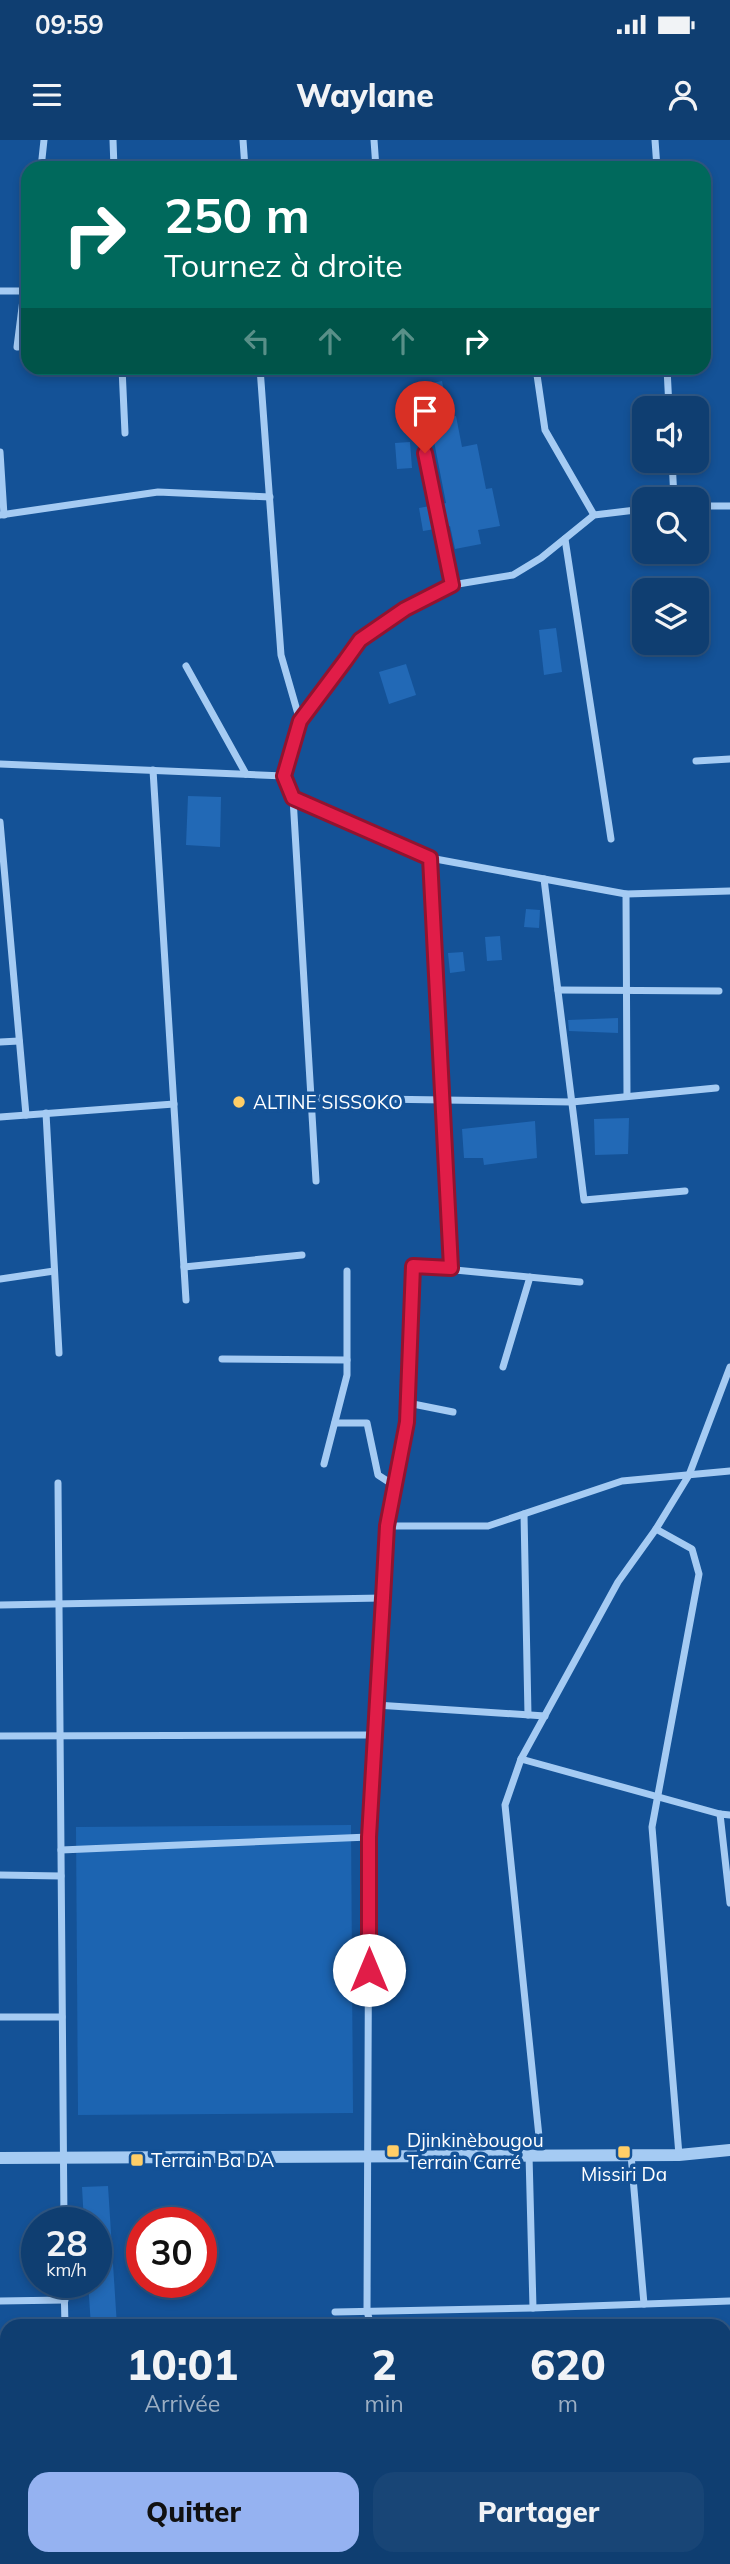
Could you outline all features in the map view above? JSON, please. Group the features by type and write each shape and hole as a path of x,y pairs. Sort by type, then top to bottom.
{"street":[{"path":"42,161 44,140"},
{"path":"113,140 114,161"},
{"path":"243,140 244,161"},
{"path":"374,140 376,161"},
{"path":"655,140 656,161"},
{"path":"0,291 21,291"},
{"path":"17,347 21,315"},
{"path":"122,375 125,433"},
{"path":"261,375 281,655 300,721"},
{"path":"537,375 545,430 594,515"},
{"path":"667,375 668,396"},
{"path":"415,400 452,585"},
{"path":"0,452 2,515 158,492 270,497"},
{"path":"709,506 730,506"},
{"path":"316,1181 293,798 284,776 300,721 360,640 405,609 452,585 513,575 541,558 594,515 632,510"},
{"path":"565,539 611,839"},
{"path":"186,666 246,774"},
{"path":"696,761 730,760"},
{"path":"0,764 284,776"},
{"path":"153,770 186,1300"},
{"path":"293,798 430,858 626,894 730,891"},
{"path":"0,822 26,1115"},
{"path":"430,858 451,1268"},
{"path":"544,879 584,1200 685,1191"},
{"path":"626,894 627,1096"},
{"path":"558,990 719,991"},
{"path":"0,1042 19,1041"},
{"path":"310,1098 572,1102 716,1088"},
{"path":"0,1116 174,1104"},
{"path":"46,1113 59,1353"},
{"path":"184,1267 302,1255"},
{"path":"369,2319 367,2311 369,1837 387,1526 407,1422 413,1266 580,1282"},
{"path":"0,1279 54,1271"},
{"path":"324,1464 347,1375 347,1271"},
{"path":"503,1367 530,1277"},
{"path":"222,1359 347,1360"},
{"path":"533,2308 535,2156 505,1805 522,1759 618,1582 656,1529 689,1475 730,1367"},
{"path":"408,1403 453,1412"},
{"path":"335,1423 367,1423 378,1475 395,1486"},
{"path":"387,1526 488,1526 622,1481 730,1471"},
{"path":"58,1483 64,2207"},
{"path":"524,1514 528,1715"},
{"path":"656,1529 692,1549 699,1574 652,1827 679,2155"},
{"path":"0,1605 383,1598"},
{"path":"376,1705 545,1716"},
{"path":"0,1736 374,1735"},
{"path":"522,1759 730,1815"},
{"path":"720,1814 730,1903"},
{"path":"61,1850 369,1837"},
{"path":"0,1875 61,1876"},
{"path":"0,2017 62,2017"},
{"path":"0,2158 679,2155 730,2150"},
{"path":"631,2155 644,2304"},
{"path":"0,2301 65,2300 65,2319"},
{"path":"335,2312 730,2301"}],"shaded area":[{"path":"351,1825 353,2113 78,2115 76,1827"}],"building":[{"path":"442,381 449,417 456,416 462,447 477,444 486,489 492,488 500,526 478,530 481,544 455,549 442,504 446,503 423,385"},
{"path":"410,442 412,468 397,469 395,443"},
{"path":"430,506 435,529 423,531 419,508"},
{"path":"556,628 562,672 544,675 539,630"},
{"path":"406,664 416,695 389,704 379,672"},
{"path":"188,796 221,797 220,847 186,845"},
{"path":"526,909 540,910 539,928 524,927"},
{"path":"500,936 502,960 487,961 485,937"},
{"path":"463,952 465,971 450,973 448,953"},
{"path":"618,1018 618,1033 569,1031 568,1020"},
{"path":"629,1118 628,1154 595,1155 594,1119"},
{"path":"535,1121 537,1158 484,1165 483,1158 464,1158 462,1129"},
{"path":"108,2186 109,2207 83,2207 82,2187"},
{"path":"112,2248 117,2319 91,2319 89,2298 112,2298"}],"place":[{"name":"ALTINE SISSOKO","path":"239,1102"},
{"name":"Djinkinèbougou Terrain Carré","path":"393,2151"},
{"name":"Missiri Da","path":"624,2152"},
{"name":"Terrain Ba DA","path":"137,2160"}],"route":[{"path":"369,1970 369,1837 387,1526 407,1422 413,1266 451,1268 430,858 293,798 284,776 300,721 360,640 405,609 452,585 425,453"}]}
